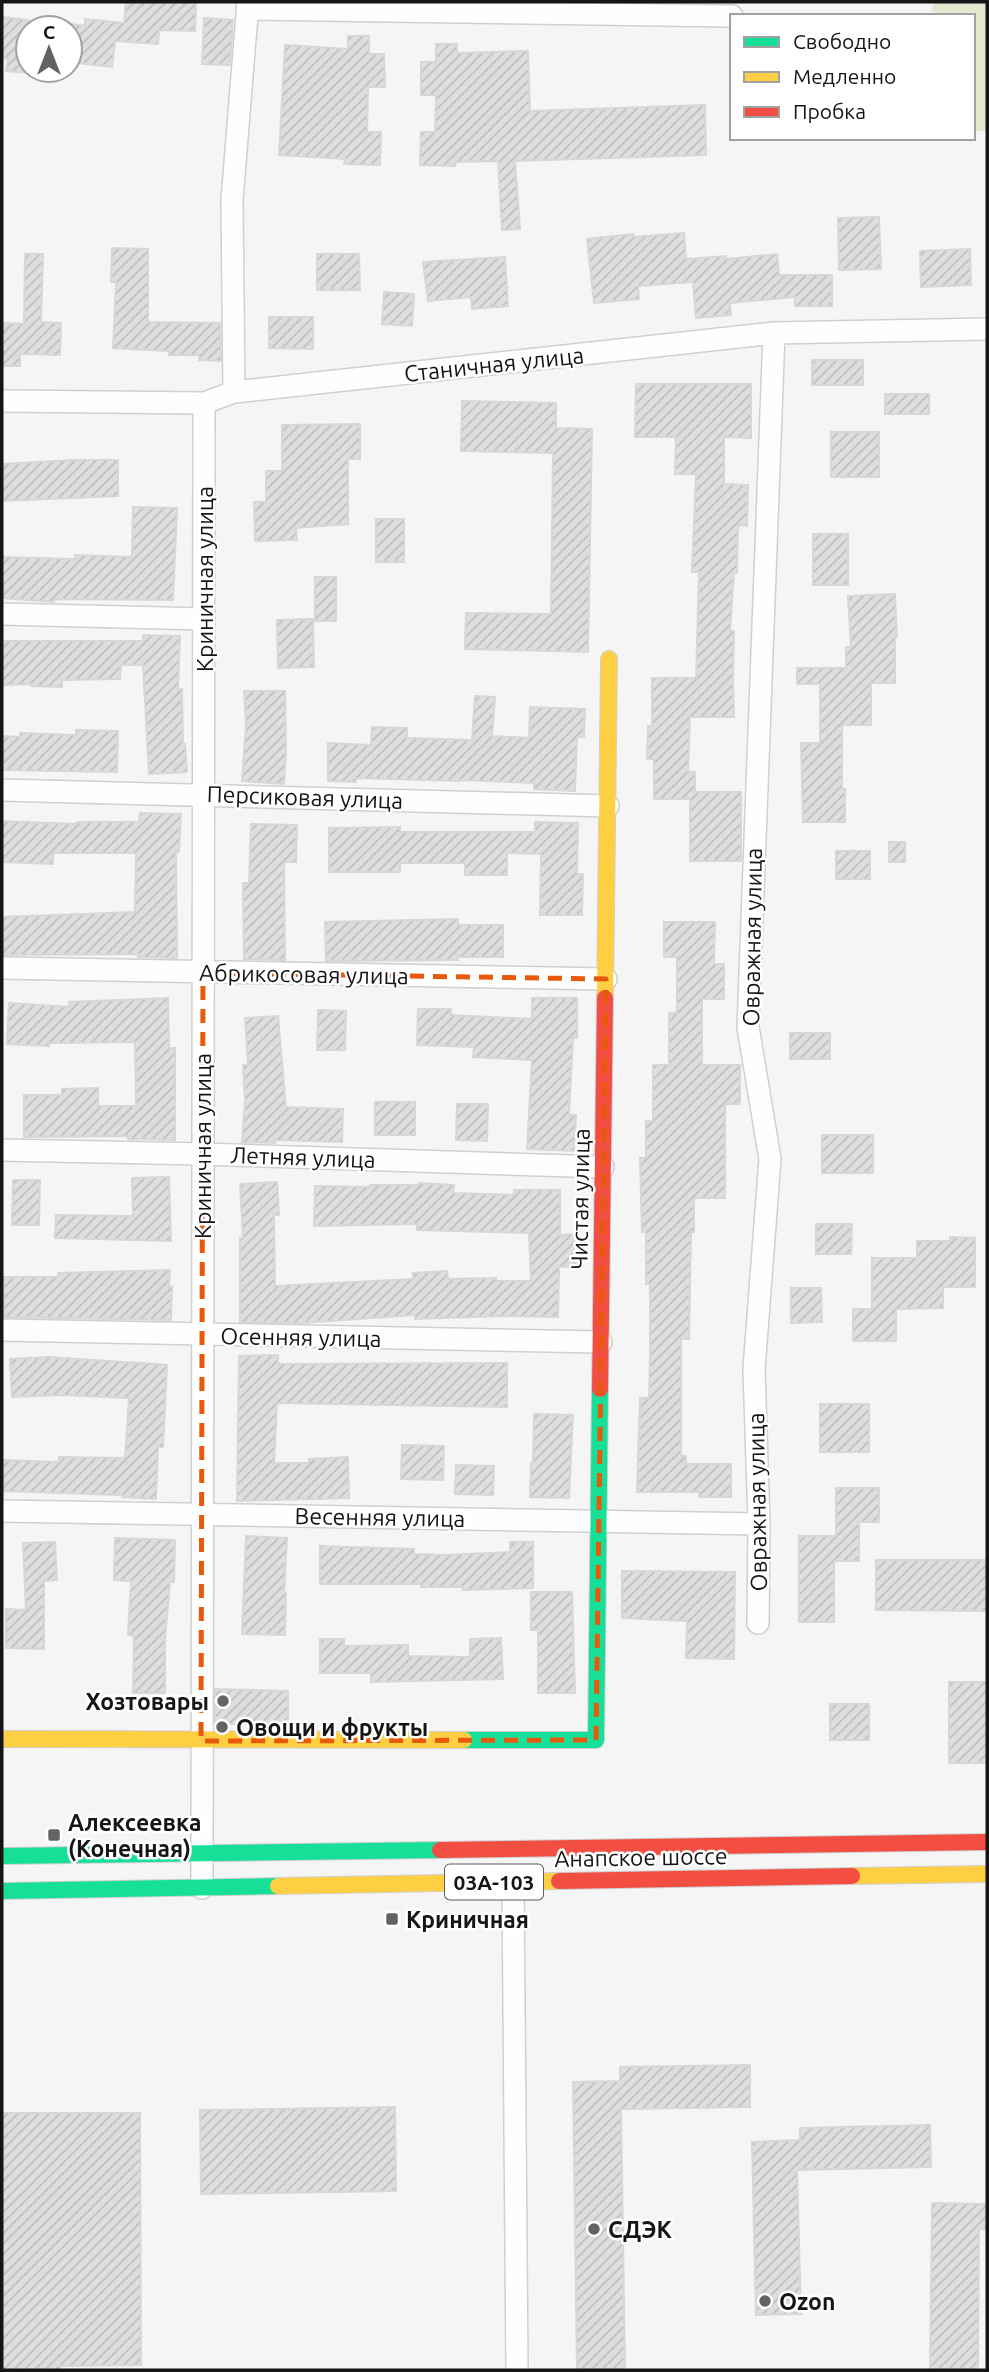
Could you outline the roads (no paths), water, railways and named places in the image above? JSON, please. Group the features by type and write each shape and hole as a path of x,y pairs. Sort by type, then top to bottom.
{"main road":[{"name":"Чистая улица","path":"201,1741 596,1740 609,659"},
{"path":"2,1739 201,1741"},
{"name":"Анапское шоссе","path":"2,1856 987,1842"},
{"name":"Анапское шоссе","path":"2,1891 987,1874"}],"street":[{"path":"234,392 232,200 247,5 730,16"},
{"name":"Станичная улица","path":"2,401 204,403 234,392 774,333 987,329"},
{"name":"Овражная улица","path":"758,1623 759,1524 754,1369 770,1159 748,1027 774,333"},
{"name":"Криничная улица","path":"202,1888 204,403"},
{"path":"2,614 204,619"},
{"name":"Персиковая улица","path":"2,790 608,806"},
{"name":"Абрикосовая улица","path":"2,968 606,979"},
{"name":"Летняя улица","path":"2,1150 603,1167"},
{"name":"Осенняя улица","path":"2,1330 601,1342"},
{"name":"Весенняя улица","path":"2,1511 759,1524"},
{"path":"513,1882 517,2370"}],"place":[{"name":"Хозтовары","path":"223,1701"},
{"name":"Овощи и фрукты","path":"222,1727"},
{"name":"Алексеевка (Конечная)","path":"54,1835"},
{"name":"Криничная","path":"392,1919"},
{"name":"СДЭК","path":"594,2229"},
{"name":"Ozon","path":"765,2301"}]}
